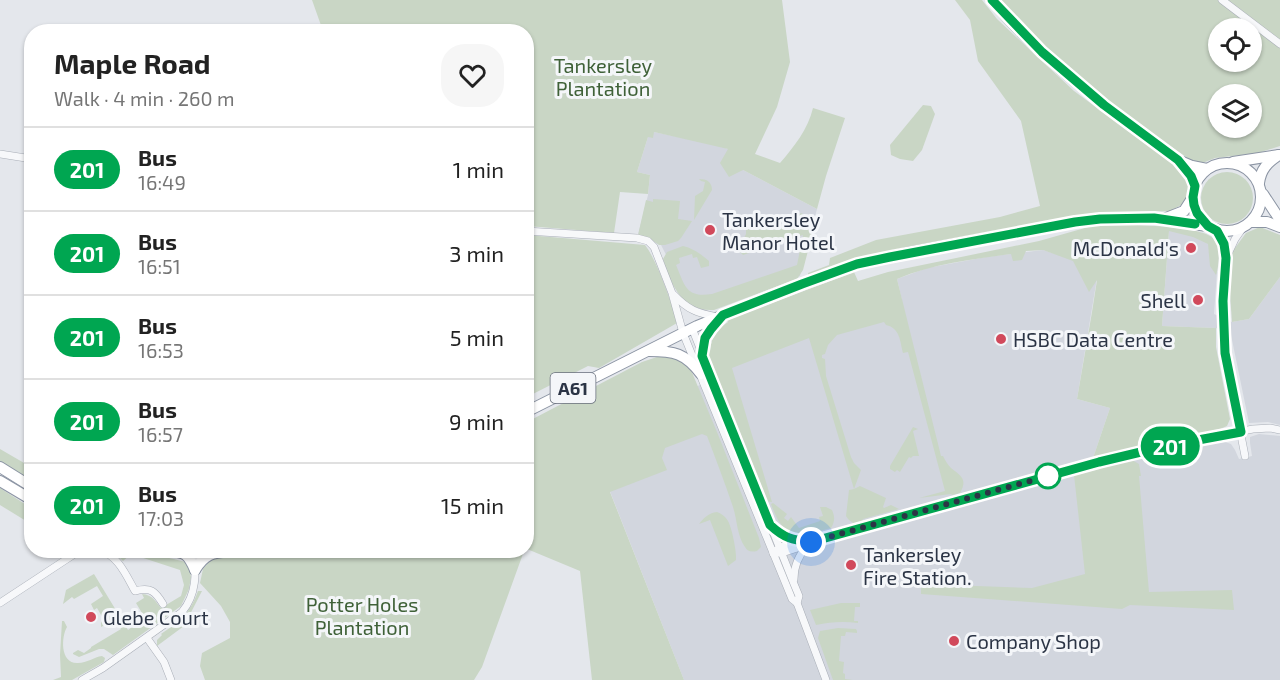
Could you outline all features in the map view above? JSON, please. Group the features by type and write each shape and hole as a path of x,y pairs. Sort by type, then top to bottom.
{"highway":[{"path":"992,0 1042,52 1104,105 1178,160 1207,170"},
{"path":"1163,219 1184,211 1202,174 1213,166 1280,154"},
{"path":"1247,226 1258,213 1262,202 1260,174 1266,165 1280,154"},
{"path":"1178,160 1191,176 1197,213 1212,228 1226,232 1267,222 1280,227"},
{"path":"1228,163 1238,165 1253,175 1280,220"},
{"name":"A61","path":"534,408 720,316 857,264 1075,222 1122,218 1163,219 1212,228"},
{"path":"702,356 705,338 720,316"},
{"path":"646,351 669,352 683,356 700,374"},
{"path":"0,467 24,482"},
{"path":"0,481 24,495"},
{"path":"190,558 195,570"},
{"path":"195,570 203,558"}],"street":[{"path":"1222,0 1280,44"},
{"path":"0,153 24,158"},
{"path":"1226,258 1235,239 1247,226"},
{"path":"1212,228 1224,244 1226,258 1223,301 1225,353 1245,456"},
{"path":"534,232 637,238 648,241 656,251 687,331 700,374 792,599 797,603 826,680"},
{"path":"672,293 690,310 720,316"},
{"path":"687,331 702,356 781,550 799,596 797,603"},
{"path":"770,525 782,535 799,542 811,542 1099,462 1166,446 1241,432 1270,428 1280,430"},
{"path":"773,553 799,542"},
{"path":"781,550 803,547 811,542"},
{"path":"794,584 797,561 811,542"},
{"path":"0,603 68,558"},
{"path":"113,558 117,561 132,592 144,589 154,592 163,604"},
{"path":"82,680 178,616 193,594 194,558"},
{"path":"147,638 164,662 171,680"}],"shaded area":[{"path":"654,132 728,149 743,170 817,209 800,276 717,298 686,294 660,243 638,235 648,195 650,175 637,172 648,137"},
{"path":"1162,226 1216,243 1217,272 1214,314 1232,322 1249,319 1280,277 1280,425 1268,422 1249,423 1231,335 1216,328 1162,326 1169,232"},
{"path":"1043,250 1074,260 1089,291 1097,278 1077,399 1110,408 1093,458 1099,462 1220,437 1221,442 1231,444 1239,459 1252,456 1250,437 1259,434 1280,436 1280,680 684,680 593,448 689,393 725,365 902,300 897,279 927,268 986,257"}],"green space":[{"name":"Tankersley Plantation","path":"312,0 782,0 790,62 777,107 755,154 780,163 800,137 813,108 845,118 817,209 743,170 729,177 720,163 728,149 654,132 653,138 648,137 637,172 650,175 648,194 620,192 614,233 534,227 534,24 321,24"},
{"path":"955,0 982,0 997,19 1074,91 1184,172 1188,178 1188,195 1183,204 1170,211 1101,213 1063,218 875,255 808,275 808,273 829,265 830,258 876,240 1000,217 1040,206 1021,121 978,61 970,20"},
{"path":"999,0 1280,0 1280,146 1258,153 1194,162 1091,87 1043,46"},
{"path":"923,105 931,106 935,114 922,150 913,161 891,155 890,145"},
{"path":"1222,172 1232,172 1241,176 1249,184 1253,198 1249,212 1241,220 1232,224 1222,224 1213,220 1205,212 1201,203 1201,193 1205,184 1213,176"},
{"path":"699,179 708,181 712,190 694,220 695,196 703,191 705,182"},
{"path":"653,199 680,201 678,219 692,221 678,241 659,245 647,237 638,235 646,200 653,202"},
{"path":"801,213 816,220 803,270 797,279 714,310 694,307 686,302 674,288 663,259 667,252 683,246 694,250 709,261 709,266 701,268 697,257 693,258 692,254 679,258 680,263 676,265 688,289 703,295 797,265 803,235 743,255 736,245 743,240 746,230 757,217 780,230 788,220 792,222"},
{"path":"1099,224 1194,230 1214,239 1219,262 1216,275 1210,266 1208,244 1193,237 1169,231 1162,326 1216,328 1216,347 1230,419 1227,426 1093,458 1110,408 1077,399 1097,280 1089,292 1073,261 1043,250 1026,251 1022,260 1013,261 1011,254 967,260 924,269 897,279 941,456 962,478 960,493 919,498 945,491 908,352 903,353 897,332 884,322 837,335 822,355 825,359 826,376 851,457 861,470 854,489 809,338 732,368 772,502 765,501 714,375 703,356 710,352 715,334 728,322 727,320 854,272 858,281 888,272 1039,241"},
{"path":"1260,227 1280,235 1280,277 1249,319 1232,322 1229,280 1232,252 1246,233"},
{"path":"534,236 645,245 659,270 677,323 599,368 588,366 534,393"},
{"path":"666,356 683,361 691,370 761,547 757,551 750,551 742,543 733,507 707,436 702,434 665,448 662,458 667,470 610,492 684,680 592,680 580,571 534,552 534,418 642,362"},
{"path":"913,427 918,429 913,431 919,456 909,457 900,472 897,470 895,472 890,469 890,466"},
{"path":"0,449 24,463 24,476 0,462"},
{"path":"1132,460 1139,464 1141,476 1139,476 1149,592 1232,590 1234,610 1130,605 1122,609 921,594 921,584 1032,588 1085,574 1074,475"},
{"path":"860,486 886,498 884,508 891,505 899,509 863,519 861,523 852,522 846,516 849,490"},
{"path":"0,488 24,503 24,520 0,505"},
{"path":"773,503 787,514 784,518 788,521 791,517 799,528 820,521 819,517 823,516 820,507 832,510 833,523 831,528 810,533 794,533 781,525 771,504"},
{"path":"717,512 728,521 734,540 736,560 728,566 710,520 699,524 709,515"},
{"path":"143,558 169,558 186,562 191,577 189,589 181,606 113,655 104,649 79,657 73,654 78,650 84,653 121,629 115,617 101,627 101,622 104,620 97,608 94,610 91,604 103,596 97,586 74,599 72,597 63,604 66,590 94,574 128,630 145,618 136,603 144,598 142,594 151,597 161,608 181,596 184,585 180,570"},
{"name":"Potter Holes Plantation","path":"521,558 482,667 474,680 205,680 200,666 202,653 230,638 230,622 221,606 200,583 203,569 211,559"},
{"path":"198,591 202,591 184,626 157,646 157,640 161,634 184,616"},
{"path":"841,603 860,603 860,607 855,607 854,621 858,623 837,622 816,625 810,610"},
{"path":"62,621 67,627 63,649 68,659 78,663 102,656 105,658 104,662 72,680 53,680 61,677"},
{"path":"838,628 856,629 857,631 857,633 846,632 845,636 841,636 839,661 844,662 845,679 853,680 833,680 818,638 820,631"}],"bus line":[{"name":"201","path":"992,0 1042,52 1104,105 1178,160 1191,176 1195,186 1193,197 1197,213 1201,220 1217,231 1224,244 1226,258 1223,301 1225,353 1241,432 1166,446 1099,462 811,542 799,542 788,538 770,525 702,356 705,338 723,315 857,264 907,253 1100,219 1154,218 1195,224"}],"place":[{"name":"Tankersley Manor Hotel","path":"710,230"},
{"name":"McDonald's","path":"1191,248"},
{"name":"Shell","path":"1198,300"},
{"name":"HSBC Data Centre","path":"1001,339"},
{"name":"Tankersley Fire Station.","path":"851,565"},
{"name":"Glebe Court","path":"91,617"},
{"name":"Company Shop","path":"954,641"}],"route":[{"path":"811,542 1048,476"}]}
